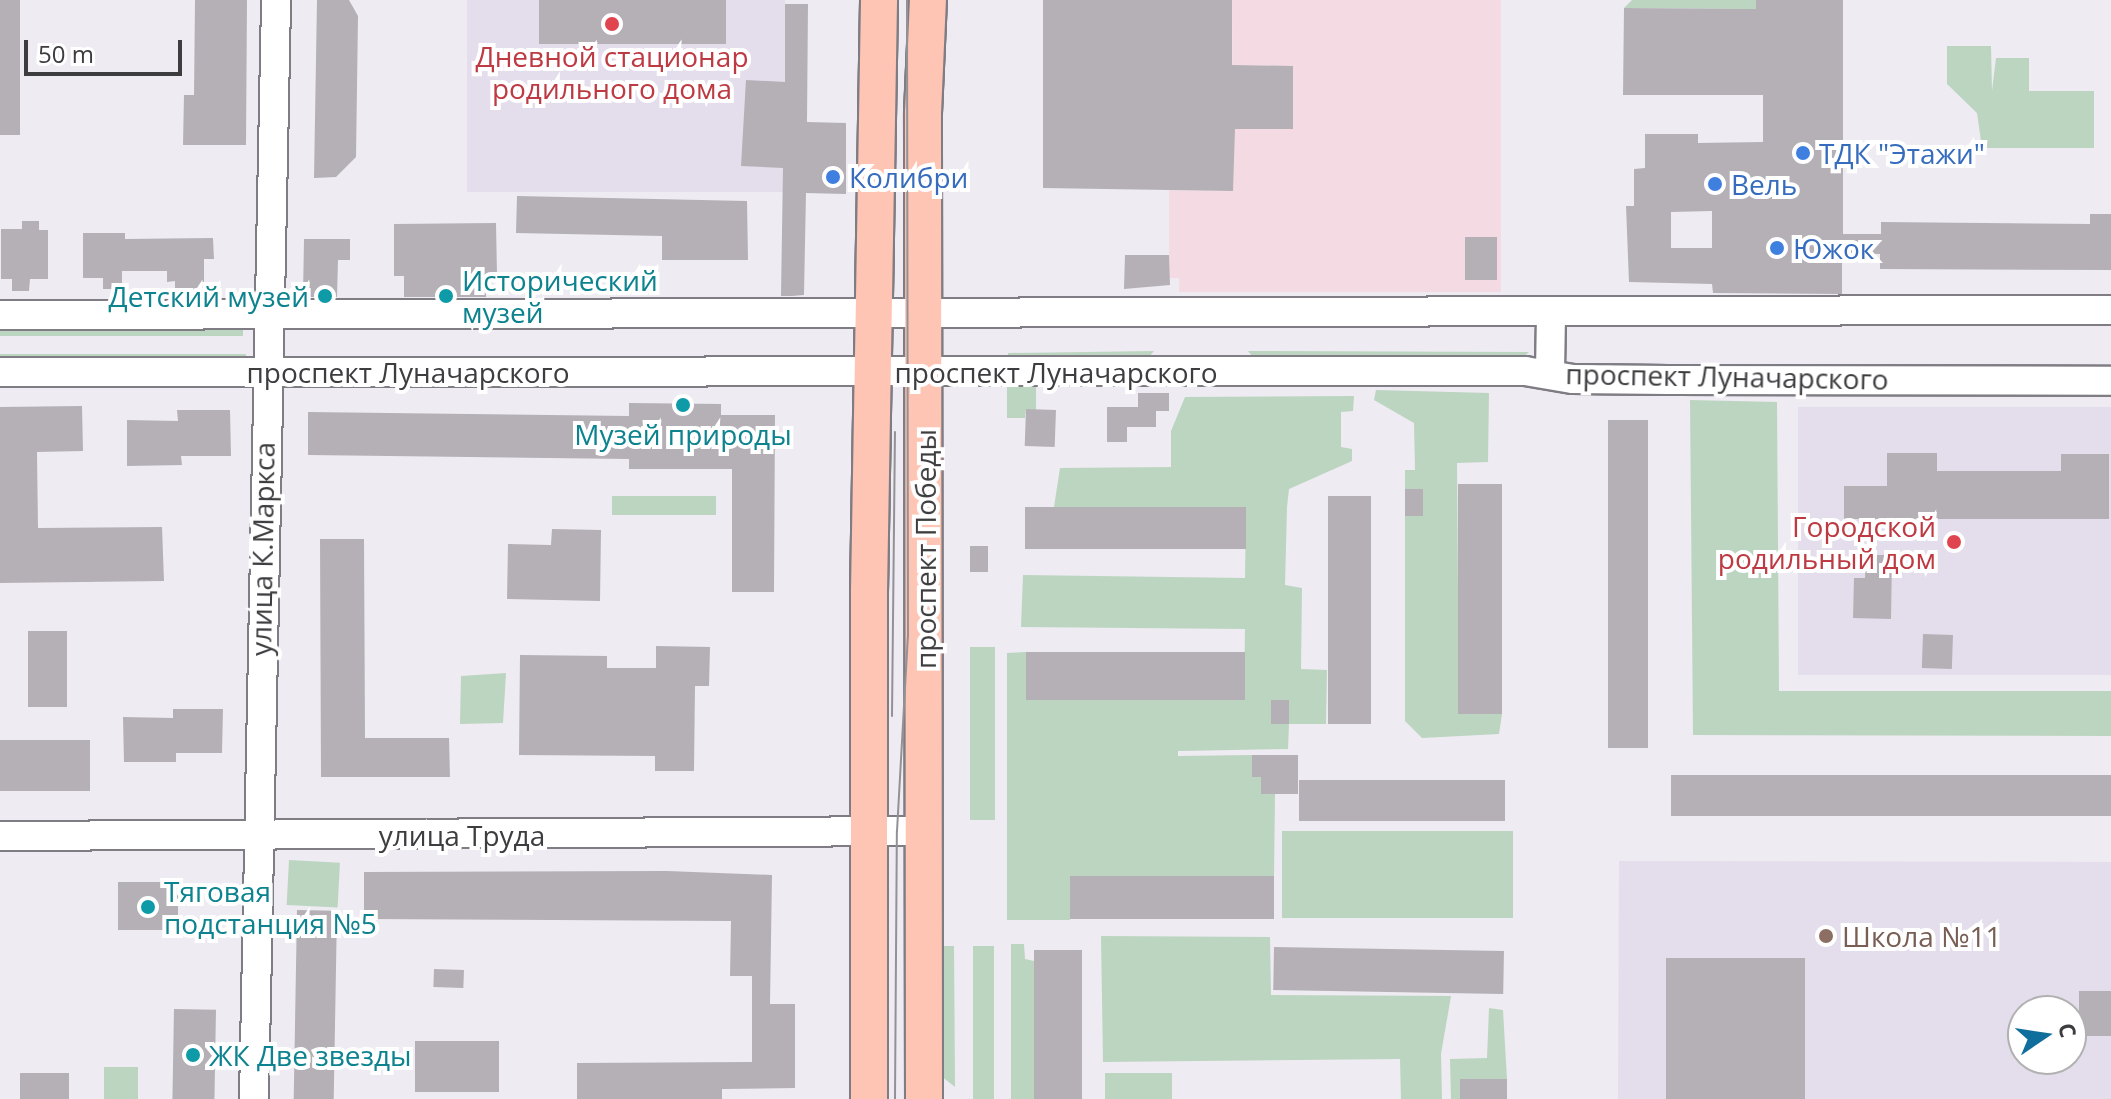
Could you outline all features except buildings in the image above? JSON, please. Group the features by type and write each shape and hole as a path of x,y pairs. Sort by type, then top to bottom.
{"main road":[{"name":"проспект Победы","path":"869,1099 868,832 879,0"},
{"name":"проспект Победы","path":"924,1099 923,316 928,0"}],"street":[{"name":"улица К.Маркса","path":"254,1099 265,373 276,0"},
{"name":"проспект Луначарского","path":"0,315 923,316 2111,310"},
{"path":"1550,372 1551,313"},
{"name":"проспект Луначарского","path":"0,372 1550,372 1573,379 2111,381"},
{"name":"улица Труда","path":"0,836 924,831"}],"shaded area":[{"path":"467,0 785,0 785,192 467,192"},
{"path":"1232,0 1501,0 1501,292 1179,292 1179,278 1169,278 1169,190 1233,191"},
{"name":"Городской родильный дом","path":"1798,407 2111,407 2111,675 1798,675"},
{"name":"Школа №11","path":"1619,861 2111,862 2111,1099 1618,1099"}],"green space":[{"path":"1632,0 1756,0 1756,9 1624,8"},
{"path":"1947,46 1991,46 1992,91 1996,58 2029,58 2029,91 2094,91 2094,148 1982,148 1977,113 1947,84"},
{"path":"0,322 243,322 243,336 0,336"},
{"path":"1154,351 1143,364 1008,364 1008,353"},
{"path":"1248,351 1529,352 1517,363 1258,364"},
{"path":"0,354 246,354 246,366 0,364"},
{"path":"1007,386 1036,387 1036,410 1026,409 1025,418 1007,418"},
{"path":"1376,390 1489,393 1488,462 1457,463 1459,713 1502,714 1499,734 1422,738 1405,721 1405,516 1423,516 1423,490 1405,489 1405,470 1415,470 1414,423 1374,400"},
{"path":"1354,396 1353,411 1341,412 1341,447 1352,449 1352,461 1289,489 1287,507 1285,585 1302,588 1301,669 1327,670 1326,724 1289,724 1288,749 1178,751 1178,756 1252,755 1252,776 1261,777 1261,793 1275,794 1274,876 1070,877 1070,920 1007,920 1007,653 1026,652 1027,700 1244,700 1245,629 1021,627 1023,575 1245,578 1246,508 1054,507 1060,468 1171,467 1171,431 1185,397"},
{"path":"1690,400 1777,402 1779,691 2111,691 2111,736 1693,735"},
{"path":"612,496 716,496 716,515 612,515"},
{"path":"970,647 995,647 995,820 970,820"},
{"path":"506,673 503,723 460,724 461,676"},
{"path":"1282,831 1513,831 1513,918 1282,918"},
{"path":"289,860 340,863 338,908 287,905"},
{"path":"1101,936 1270,937 1271,995 1451,996 1441,1054 1442,1099 1401,1099 1400,1059 1103,1062"},
{"path":"1011,944 1024,944 1025,959 1034,961 1035,1099 1011,1099"},
{"path":"937,946 954,946 955,1087 936,1072"},
{"path":"973,946 994,946 994,1099 973,1099"},
{"path":"1489,1008 1503,1010 1507,1079 1461,1079 1460,1099 1451,1099 1450,1059 1487,1058"},
{"path":"104,1067 138,1067 138,1099 104,1099"},
{"path":"1105,1073 1172,1073 1172,1099 1105,1099"}],"tram line":[{"path":"895,1099 897,831 908,637 907,0"},
{"path":"892,716 895,432"}],"place":[{"name":"Дневной стационар родильного дома","path":"612,24"},
{"name":"ТДК \"Этажи\"","path":"1803,153"},
{"name":"Колибри","path":"833,177"},
{"name":"Вель","path":"1715,184"},
{"name":"Южок","path":"1777,248"},
{"name":"Детский музей","path":"325,296"},
{"name":"Исторический музей","path":"446,296"},
{"name":"Музей природы","path":"683,405"},
{"name":"Городской родильный дом","path":"1954,542"},
{"name":"Тяговая подстанция №5","path":"148,907"},
{"name":"Школа №11","path":"1826,936"},
{"name":"ЖК Две звезды","path":"193,1055"}]}
